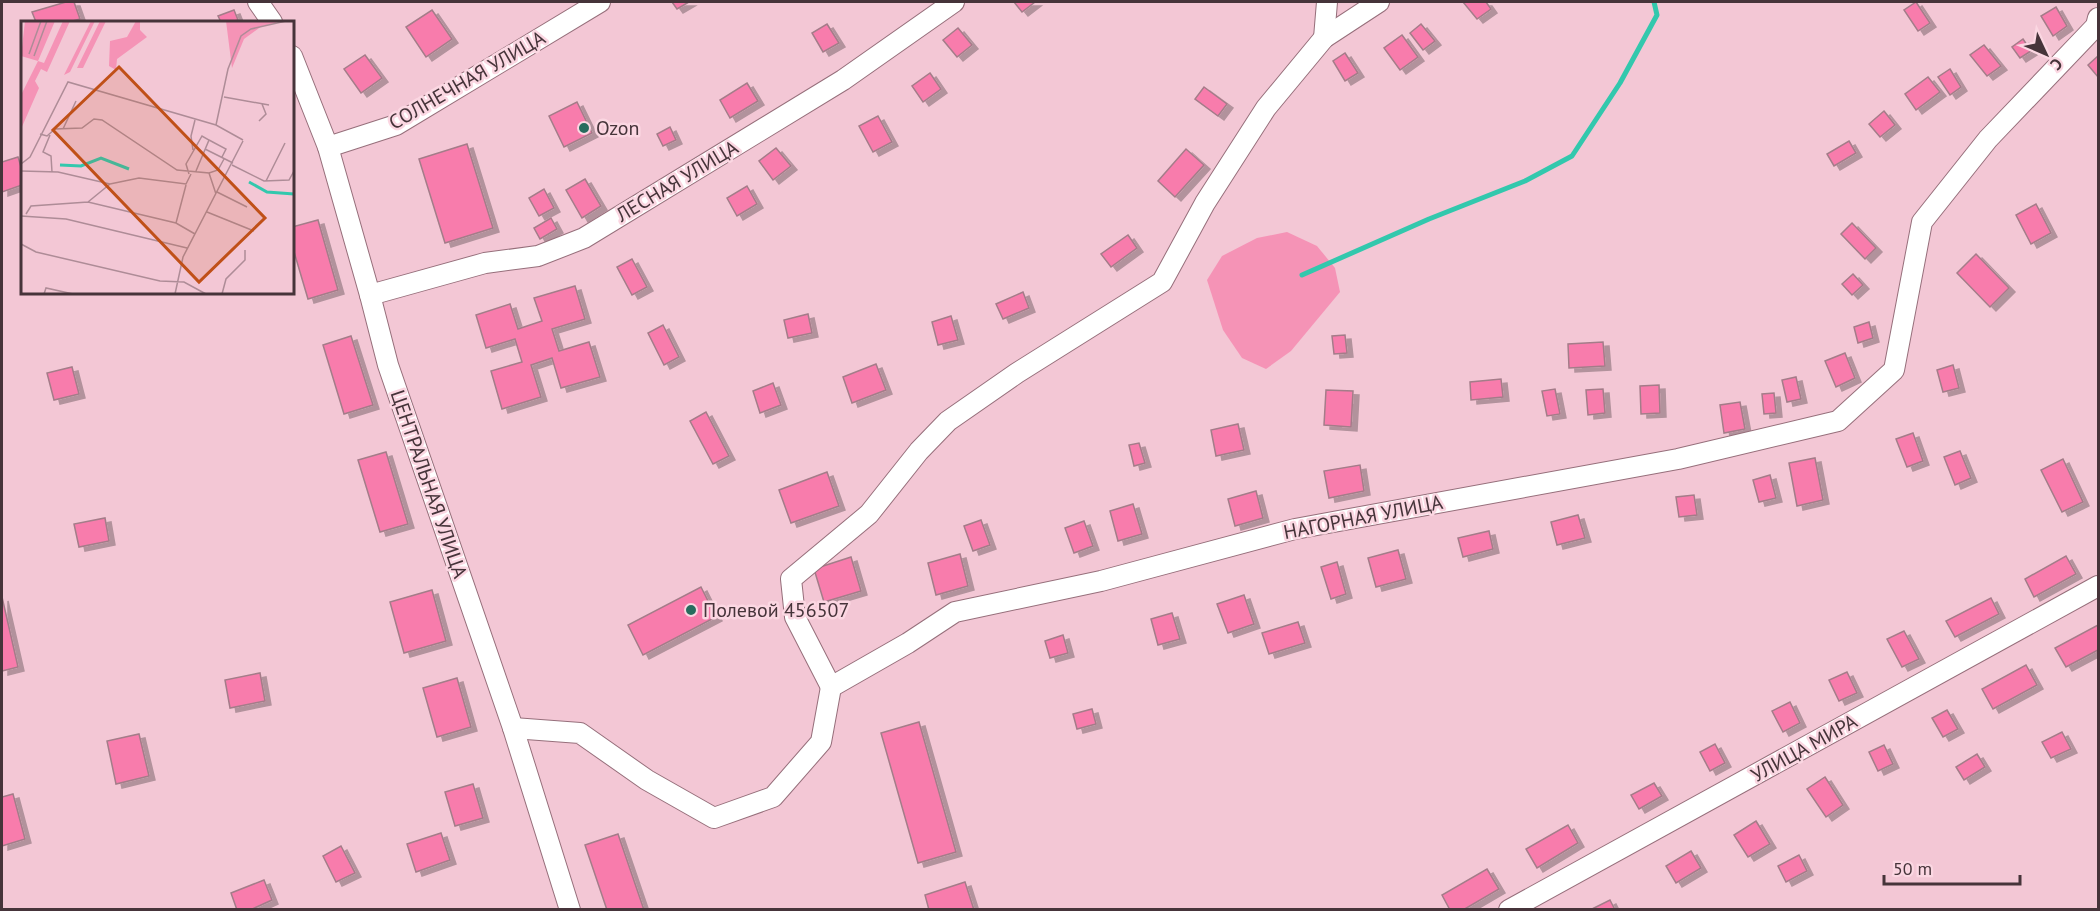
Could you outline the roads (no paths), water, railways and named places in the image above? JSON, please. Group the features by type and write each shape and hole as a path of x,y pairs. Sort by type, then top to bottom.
{"street":[{"path":"258,2 271,21"},
{"name":"СОЛНЕЧНАЯ УЛИЦА","path":"328,147 396,125 600,2"},
{"name":"ЛЕСНАЯ УЛИЦА","path":"370,295 485,262 538,256 584,238 843,80 954,2"},
{"path":"1324,38 1327,2"},
{"path":"513,728 580,733 648,780 714,818 773,797 821,742 831,687 795,617 791,579 869,514 919,451 948,421 1017,373 1162,282 1205,203 1266,108 1324,38 1379,2"},
{"name":"НАГОРНАЯ УЛИЦА","path":"831,687 908,643 955,612 1045,591 1101,581 1295,529 1678,459 1838,421 1894,370 1922,222 1988,139 2096,26 2098,18"},
{"name":"ЦЕНТРАЛЬНАЯ УЛИЦА","path":"294,61 328,147 388,364 513,728 570,909"},
{"name":"УЛИЦА МИРА","path":"1509,909 2098,586"}],"waterway":[{"path":"1302,275 1429,219 1525,181 1572,156 1620,83 1657,15 1654,2"}],"place":[{"name":"Ozon","path":"584,128"},
{"name":"Полевой 456507","path":"691,610"}]}
